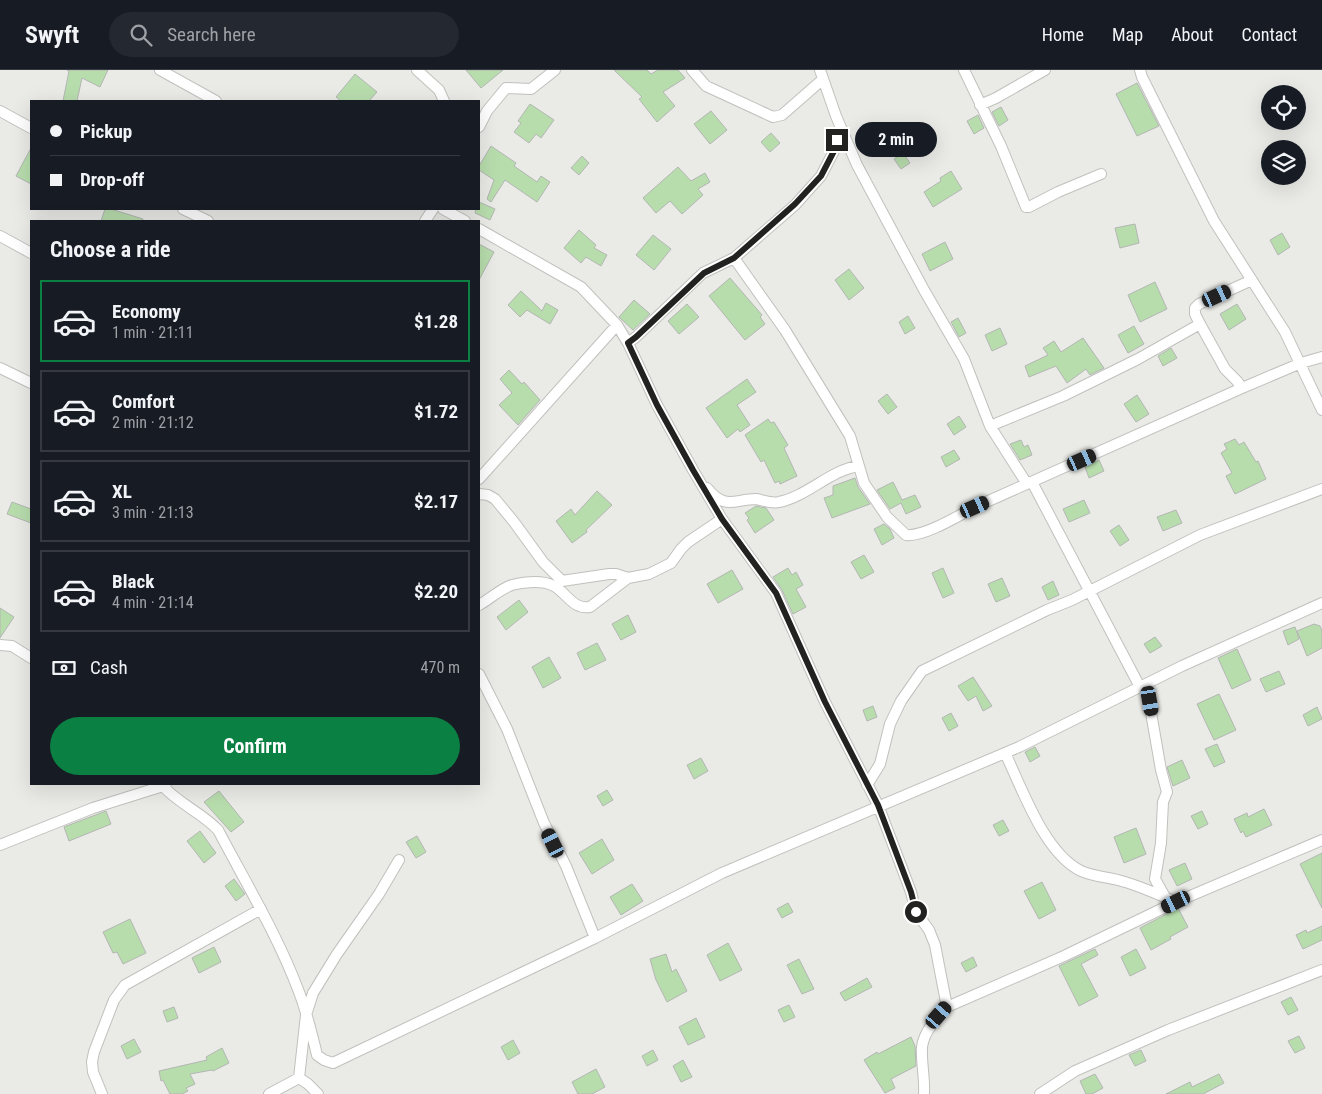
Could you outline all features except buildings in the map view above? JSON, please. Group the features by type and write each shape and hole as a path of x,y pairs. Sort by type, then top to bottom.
{"street":[{"path":"160,70 214,100"},
{"path":"417,70 435,86 443,100"},
{"path":"480,125 487,111 506,88 531,89 555,70"},
{"path":"692,70 706,86 773,117 782,116 821,75 857,165 924,290 964,359 990,426 1029,483 1143,685 1166,792 1155,879 1164,897"},
{"path":"964,70 1001,146 1026,207 1101,174"},
{"path":"980,105 1045,70"},
{"path":"1140,70 1214,221 1275,314 1322,410"},
{"path":"0,111 30,127"},
{"path":"628,343 704,273 734,258 795,204 821,176 834,151 841,128"},
{"path":"185,210 206,220"},
{"path":"445,210 463,220"},
{"path":"480,230 581,287 617,325 628,343 657,405 722,519 776,593 825,702 878,805 911,892 916,912 929,930 935,945 947,1007"},
{"path":"0,236 30,252"},
{"path":"734,258 785,330 850,436 864,483 887,517 909,535 916,535 933,528 1242,388 1322,357"},
{"path":"1242,388 1225,369 1200,324 1195,308 1199,304 1252,280"},
{"path":"990,426 1063,396 1138,359 1200,324"},
{"path":"480,478 617,325"},
{"path":"0,368 30,383"},
{"path":"693,470 710,492 730,504 756,499 778,502 796,495 848,468 859,466"},
{"path":"867,785 880,764 890,724 901,701 922,671 1047,610 1072,600 1088,590 1200,535 1322,489"},
{"path":"480,494 488,495 495,500 514,522 543,562 562,581 573,581 609,574 628,578"},
{"path":"480,604 510,586 531,582 549,584 576,605 583,608 590,607 628,578 646,575 671,563 688,542 722,519"},
{"path":"164,785 185,806 210,821 218,830 261,909 287,964 299,992 317,1056 333,1063 595,938 722,873 878,805 1005,753 1143,685 1322,603"},
{"path":"0,645 12,646 30,657"},
{"path":"480,676 507,729 544,823 566,866 595,938"},
{"path":"1005,753 1042,831 1067,861 1087,873 1120,880 1176,902"},
{"path":"857,765 876,770"},
{"path":"0,845 93,808 160,785"},
{"path":"924,1094 922,1046 932,1024 947,1007 1064,956 1176,902 1322,840"},
{"path":"299,1078 306,1015 313,993 337,954 379,894 399,860"},
{"path":"102,1094 93,1072 94,1052 114,1000 124,985 261,909"},
{"path":"1040,1094 1075,1071 1168,1030 1322,970"},
{"path":"269,1094 299,1078"},
{"path":"299,1078 318,1094"}],"route":[{"path":"837,140 834,151 821,176 795,204 734,258 704,273 628,343 657,405 722,519 776,593 825,702 878,805 911,892 916,912"}]}
